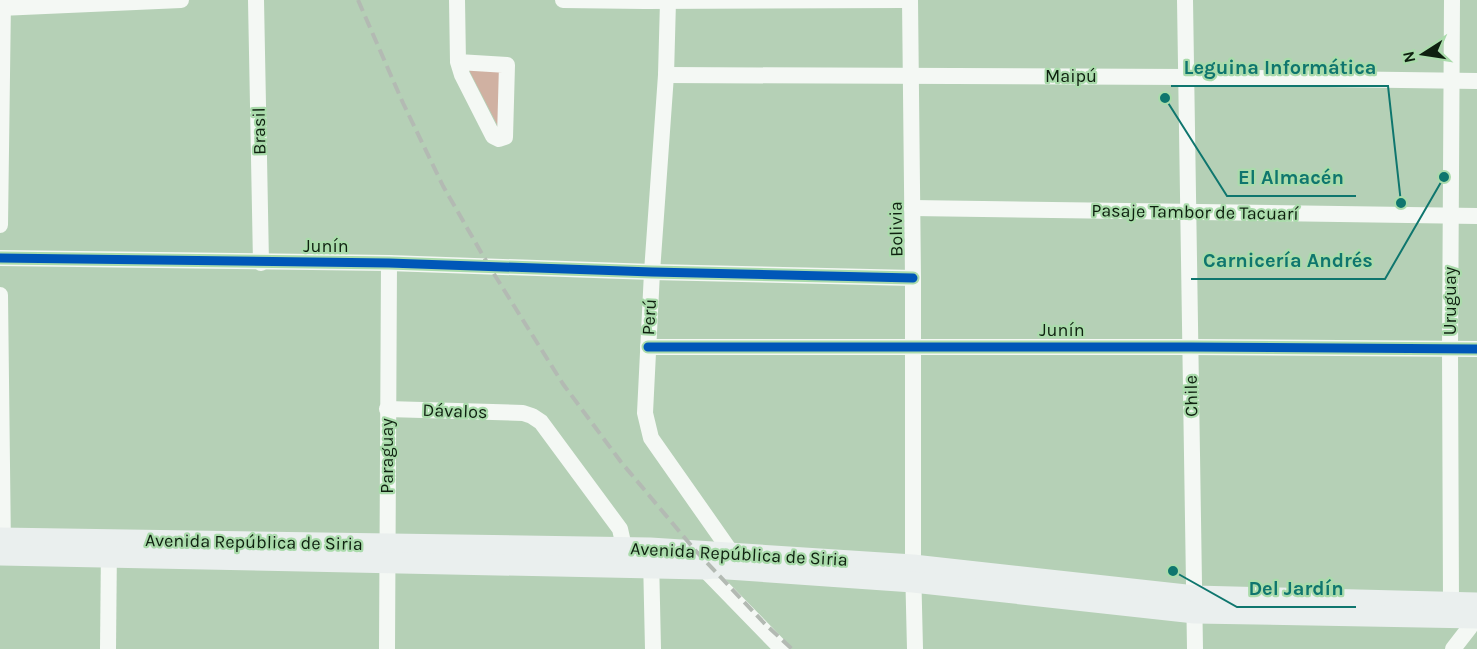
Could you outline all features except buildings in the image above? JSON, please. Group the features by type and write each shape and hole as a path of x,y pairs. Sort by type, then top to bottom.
{"main road":[{"name":"Avenida República de Siria","path":"2,546 735,561 913,574 1195,604 1469,609"},
{"name":"Avenida República de Siria","path":"388,554 624,547 651,558 704,569 735,561"},
{"name":"Avenida República de Siria","path":"1195,604 1469,609"}],"street":[{"path":"0,225 2,5 181,0"},
{"name":"Brasil","path":"256,0 261,262"},
{"path":"457,0 458,62 462,75 493,136 499,139 505,137 507,65 458,62"},
{"path":"563,0 903,0"},
{"name":"Bolivia","path":"910,0 915,649"},
{"name":"Chile","path":"1185,0 1195,649"},
{"name":"Uruguay","path":"1452,0 1450,349 1469,609"},
{"name":"Perú","path":"668,1 666,75 645,413 651,438 735,561"},
{"name":"Maipú","path":"666,75 1187,77 1477,81"},
{"name":"Pasaje Tambor de Tacuarí","path":"912,208 1477,216"},
{"name":"Junín","path":"0,258 389,263 652,272"},
{"name":"Paraguay","path":"387,649 389,263"},
{"path":"652,272 913,278"},
{"path":"0,296 2,546"},
{"name":"Junín","path":"648,347 1477,349"},
{"name":"Dávalos","path":"387,409 523,413 531,416 541,422 620,529 624,547"},
{"path":"108,649 109,549"},
{"path":"651,558 653,649"},
{"path":"704,569 782,649"},
{"path":"1453,649 1470,627 1469,609"}],"shaded area":[{"path":"467,66 502,69 499,128"}],"railway":[{"path":"358,0 403,103 443,186 489,266 563,384 621,462 695,550 764,623 792,649"}],"cycle path":[{"path":"0,258 389,263 913,278"},
{"path":"648,347 1477,349"}],"place":[{"name":"El Almacén","path":"1165,98"},
{"name":"Carnicería Andrés","path":"1444,177"},
{"name":"Leguina Informática","path":"1401,203"},
{"name":"Del Jardín","path":"1173,571"}]}
